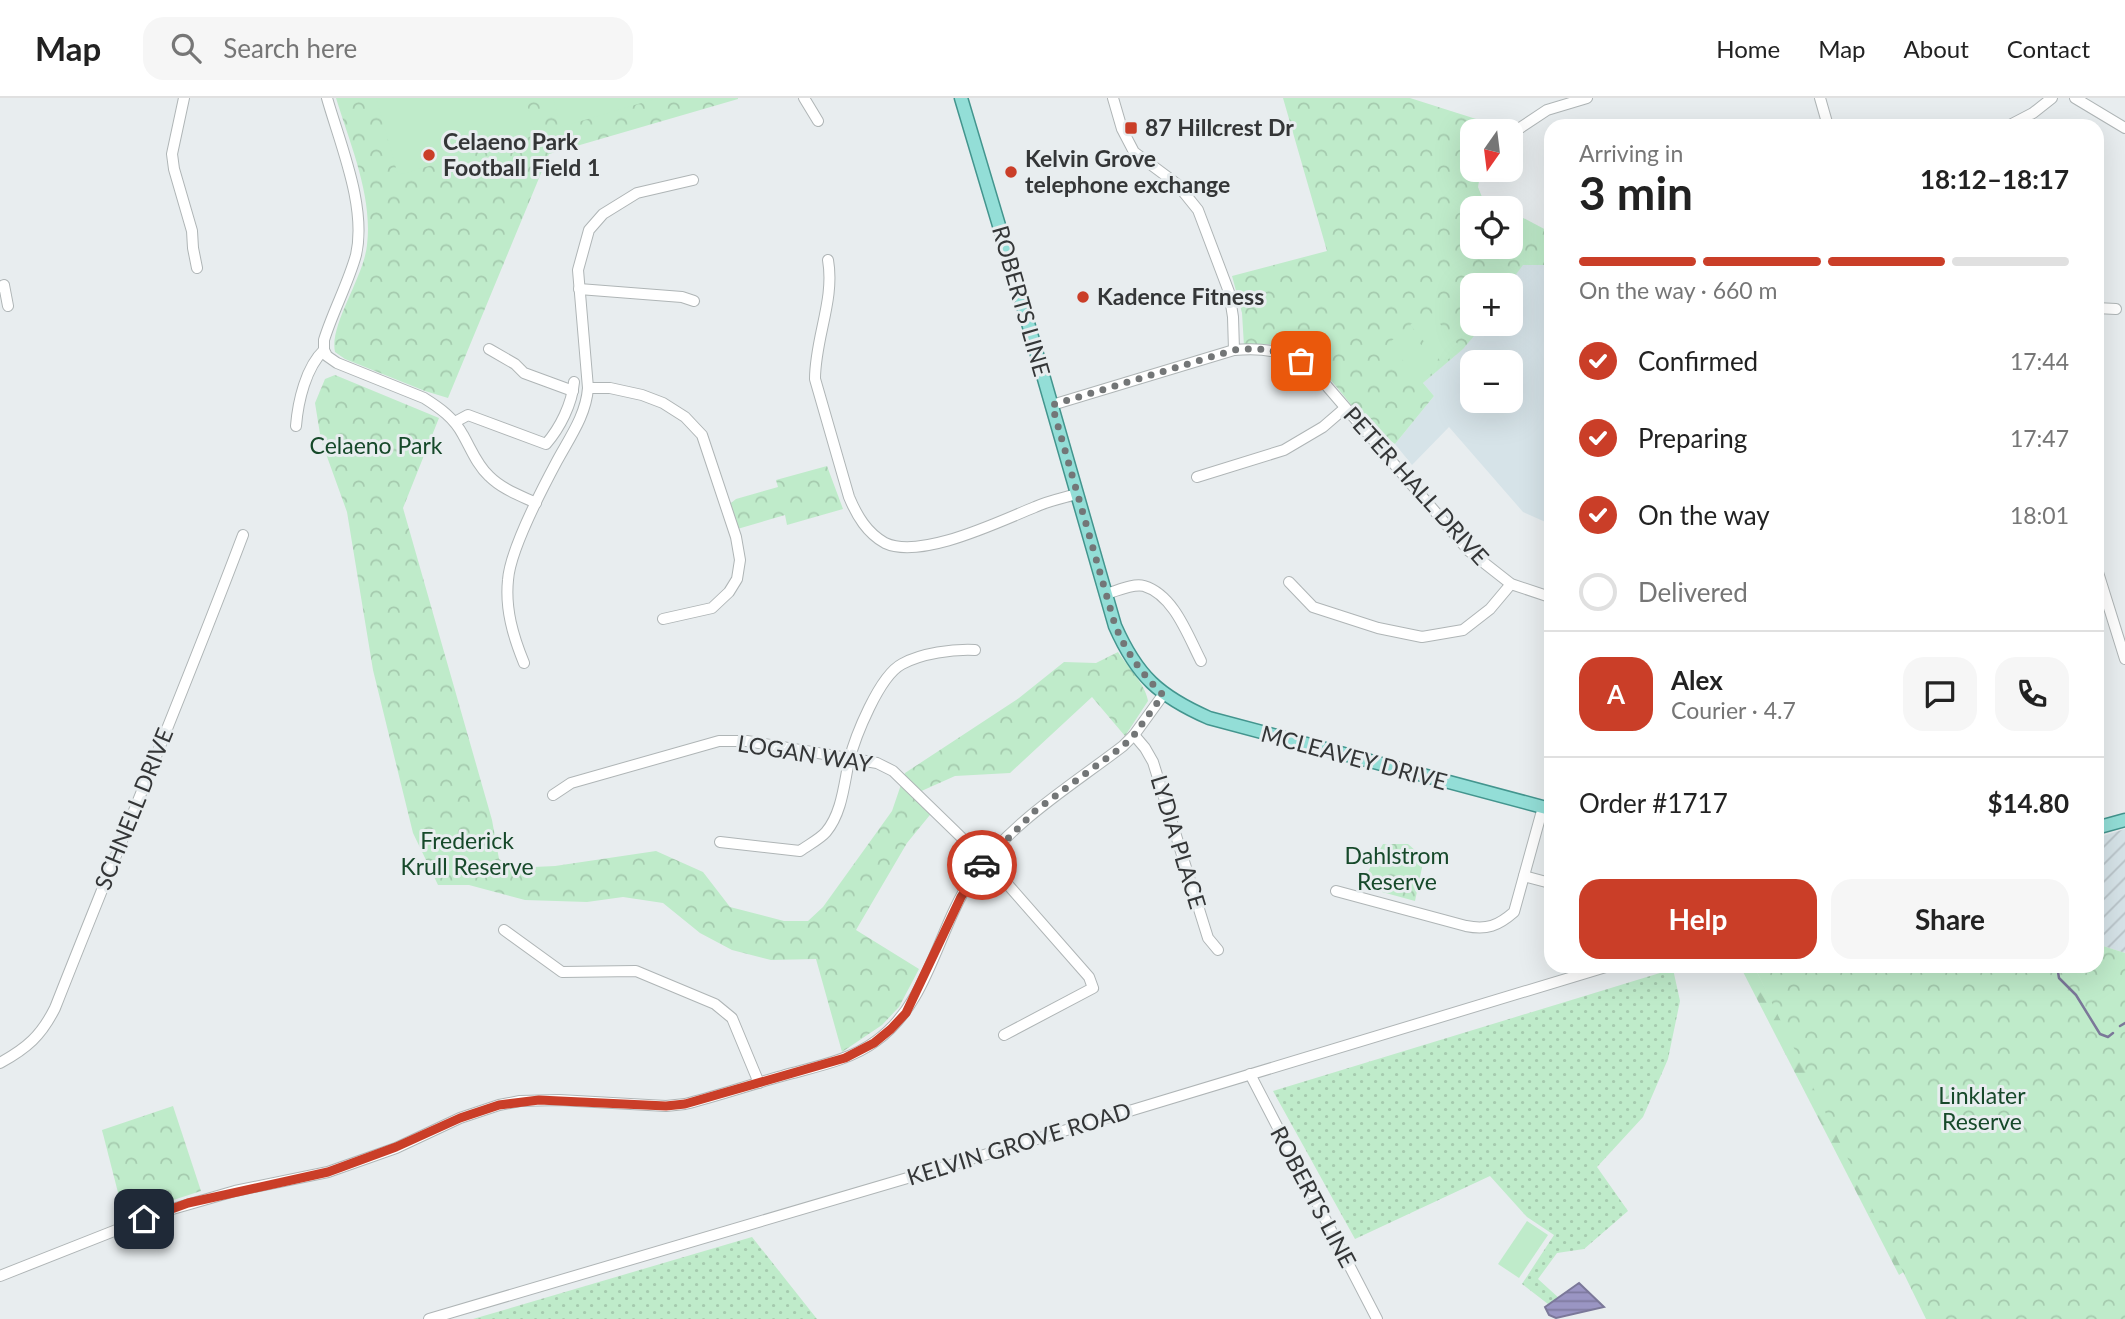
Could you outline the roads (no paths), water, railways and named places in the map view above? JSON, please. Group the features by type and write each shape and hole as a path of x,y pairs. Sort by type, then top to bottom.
{"main road":[{"name":"ROBERTS LINE","path":"961,98 1115,625 1125,649 1147,679 1163,695"},
{"name":"MCLEAVEY DRIVE","path":"1163,695 1209,718 1244,729 1544,807"},
{"path":"2104,826 2125,820"}],"street":[{"path":"184,98 172,154 192,230 197,268"},
{"path":"296,426 297,405 317,357 324,350 326,332 356,254 358,226 353,190 327,98"},
{"path":"804,98 818,121"},
{"path":"1113,98 1122,129 1134,152 1177,184 1198,210 1228,292 1233,317 1234,350"},
{"path":"1523,126 1547,110 1587,98"},
{"path":"1820,98 1826,119"},
{"path":"2021,119 2052,98"},
{"path":"2075,98 2125,128"},
{"path":"524,663 514,640 509,614 508,578 536,503 585,406 588,388 578,270 589,230 603,214 637,193 693,180"},
{"path":"828,260 830,289 815,361 814,379 849,498 856,514 871,534 888,544 924,546 993,526 1037,506 1077,494"},
{"path":"0,287 4,285 8,306"},
{"path":"579,289 682,297 694,301"},
{"path":"2104,308 2116,309"},
{"path":"454,422 468,415 546,444 556,432 574,387 524,373 515,364 489,349"},
{"path":"324,350 331,360 337,363 437,405 454,422 478,464 488,475 501,486 536,503"},
{"name":"PETER HALL DRIVE","path":"1052,405 1234,350 1272,350 1301,361 1312,370 1469,551 1511,584 1544,595"},
{"path":"588,388 610,388 642,396 663,403 685,417 702,435 734,530 740,560 737,579 729,592 712,608 663,619"},
{"path":"1198,477 1284,450 1323,427 1345,408"},
{"name":"SCHNELL DRIVE","path":"0,1063 23,1051 45,1028 55,1008 243,535"},
{"path":"1290,582 1312,607 1378,628 1422,638 1463,630 1490,609 1511,584"},
{"path":"1106,594 1144,586 1171,604 1201,661"},
{"path":"2104,592 2125,659"},
{"path":"720,842 800,851 826,832 835,816 850,758 877,694 901,664 951,649 975,650"},
{"path":"0,1276 175,1207 235,1191 328,1172 396,1147 460,1118 499,1105 549,1100 666,1106 720,1096 845,1058 874,1043 906,1013 961,897 985,861 1035,811 1134,735 1163,695"},
{"name":"LYDIA PLACE","path":"1134,735 1150,754 1208,938 1218,950"},
{"name":"LOGAN WAY","path":"554,795 572,783 719,741 747,741 850,758 877,763 893,771 985,861 1089,977 1093,988 1004,1035"},
{"path":"1336,891 1482,929 1501,923 1514,912 1544,817"},
{"path":"1524,876 1544,881"},
{"path":"504,930 562,972 636,971 715,1004 732,1018 759,1083"},
{"name":"KELVIN GROVE ROAD","path":"429,1319 1586,973"},
{"name":"ROBERTS LINE","path":"1250,1074 1377,1319"}],"waterway":[{"path":"2058,973 2059,978 2076,995 2100,1034 2108,1037 2113,1033"},
{"path":"2120,1026 2125,1023"}],"place":[{"name":"87 Hillcrest Dr","path":"1131,128"},
{"name":"Celaeno Park Football Field 1","path":"429,155"},
{"name":"Kelvin Grove telephone exchange","path":"1011,172"},
{"name":"Kadence Fitness","path":"1083,297"}],"park label":[{"name":"Celaeno Park","path":"376,446"},
{"name":"Frederick Krull Reserve","path":"467,854"},
{"name":"Dahlstrom Reserve","path":"1397,869"},
{"name":"Linklater Reserve","path":"1982,1109"}]}
